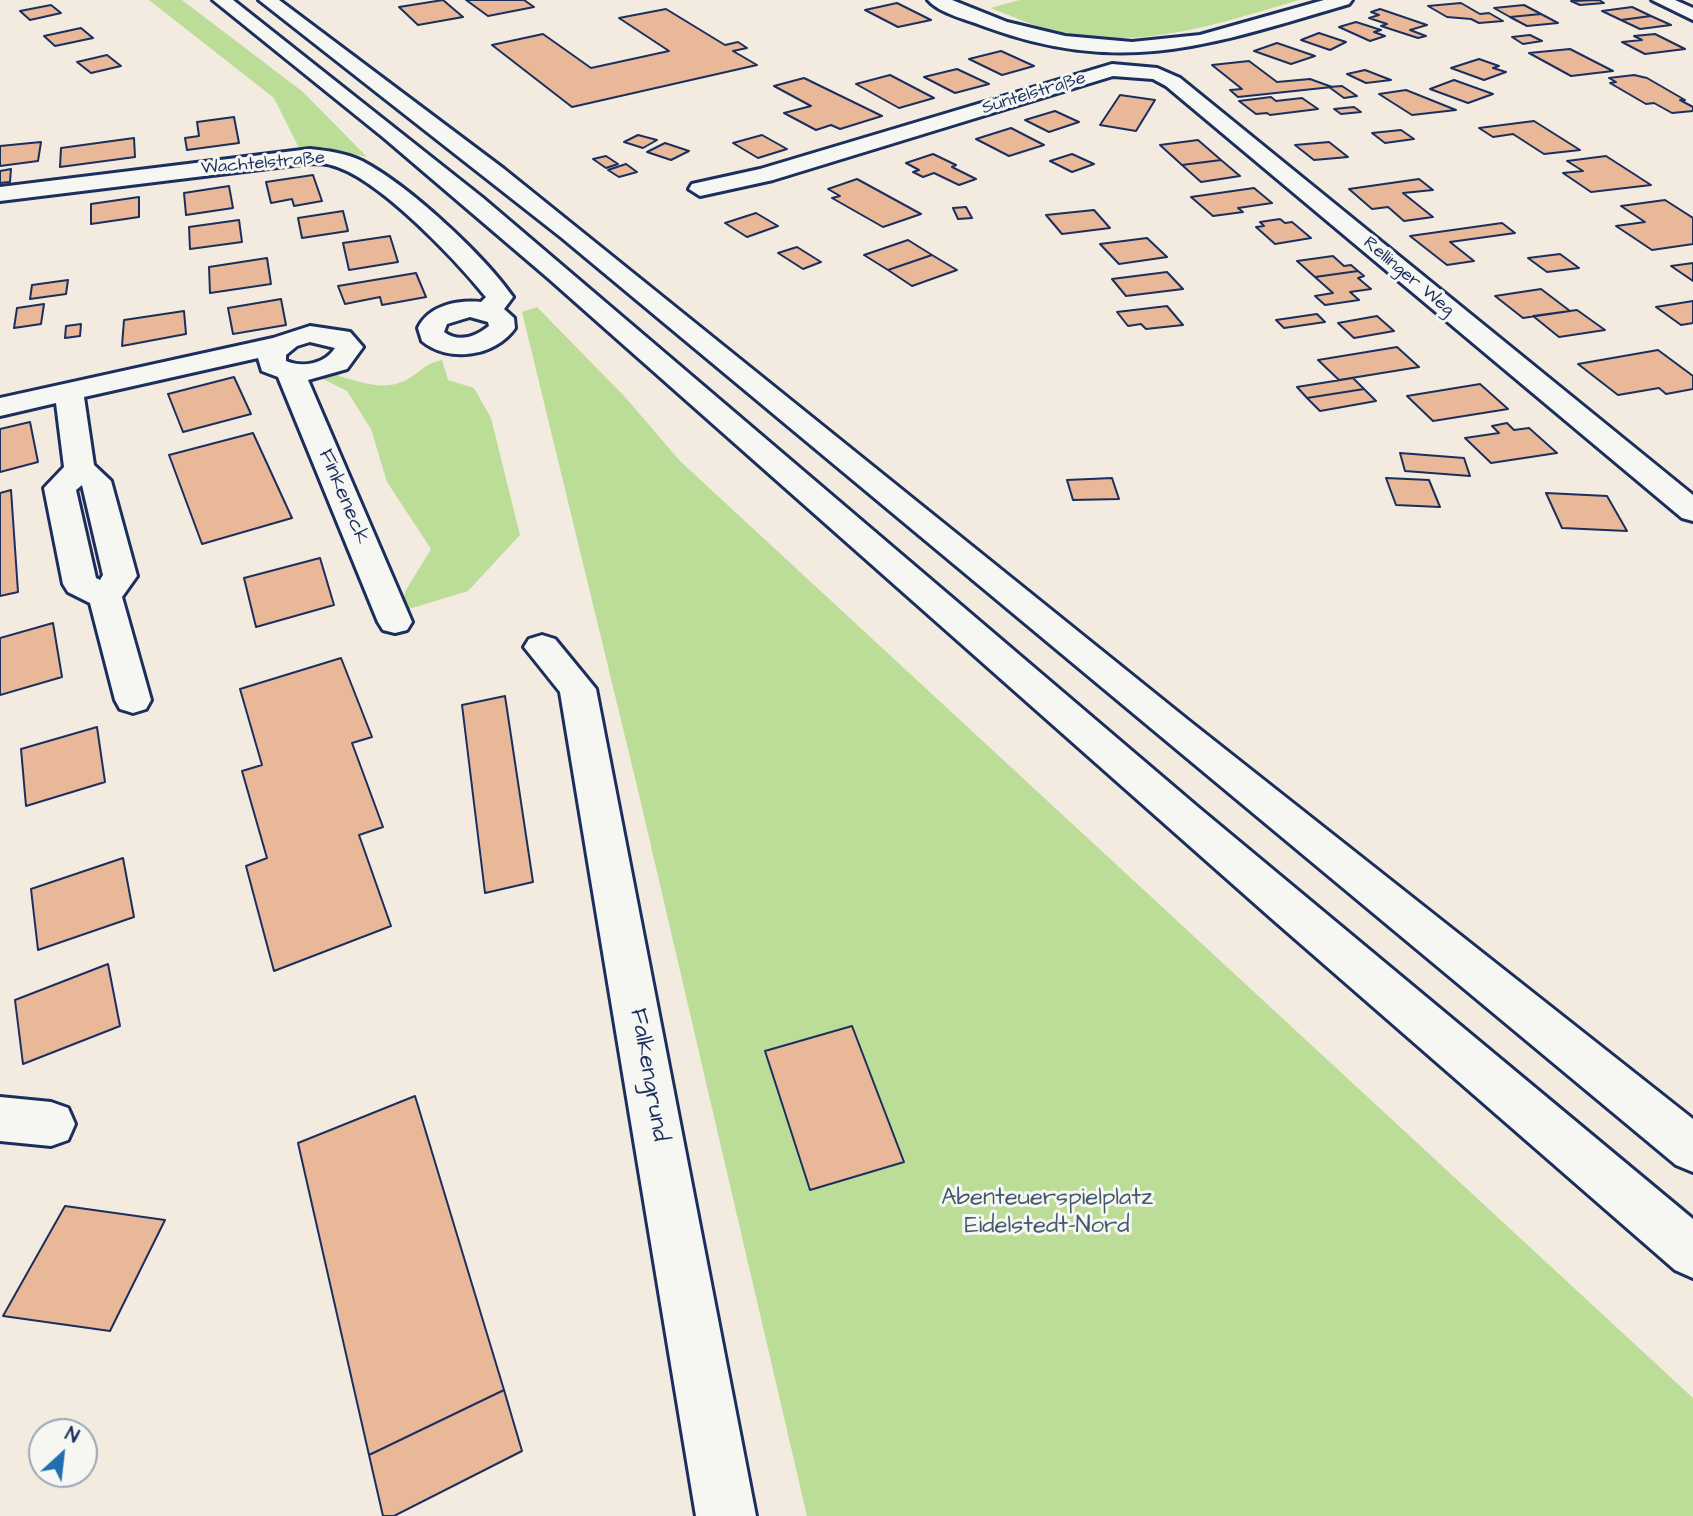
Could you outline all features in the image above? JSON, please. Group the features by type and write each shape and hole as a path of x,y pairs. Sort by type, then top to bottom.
{"main road":[{"path":"222,0 326,79 488,212 1355,968 1693,1252"},
{"path":"268,0 364,69 532,200 1411,926 1693,1149"},
{"path":"937,0 1004,29 1076,44 1109,59"},
{"name":"Süntelstraße","path":"700,188 765,175 1149,47 1203,40 1343,0"},
{"path":"1661,0 1693,15"},
{"name":"Rellinger Weg","path":"1109,59 1157,74 1172,82 1693,512"},
{"name":"Wachtelstraße","path":"0,194 310,156 338,159 358,169 412,210 478,269 499,297 488,311"},
{"name":"Finkeneck","path":"0,407 69,393 284,359 395,622"},
{"path":"69,393 79,468 60,488 80,584 105,597 133,700"},
{"name":"Falkengrund","path":"542,647 579,689 726,1516"},
{"path":"0,1119 51,1124"}],"green space":[{"path":"149,0 182,0 303,92 367,157 335,150 300,150 274,98"},
{"path":"1020,0 1299,0 1182,32 1122,38 1061,33 990,8"},
{"name":"Abenteuerspielplatz Eidelstedt-Nord","path":"537,307 625,397 680,461 1693,1398 1693,1516 807,1516 637,786 522,312"},
{"path":"442,360 448,380 474,388 491,418 520,535 468,591 399,612 406,590 431,549 387,482 371,429 347,391 315,375 341,367 339,376 388,385 404,381"}],"building":[{"path":"443,0 463,17 418,25 399,7"},
{"path":"466,0 524,0 534,7 488,16"},
{"path":"1599,0 1604,3 1580,5 1571,1"},
{"path":"897,3 931,20 898,27 865,10"},
{"path":"1461,3 1480,14 1489,13 1503,21 1479,23 1471,19 1447,17 1428,6"},
{"path":"51,5 61,13 30,20 20,11"},
{"path":"1524,5 1541,14 1510,17 1494,8"},
{"path":"1632,7 1651,16 1621,20 1602,11"},
{"path":"666,9 725,45 738,42 747,48 733,51 757,65 572,107 492,45 543,34 591,68 669,51 619,18"},
{"path":"1380,9 1427,25 1410,30 1426,36 1418,38 1381,26 1387,24 1369,18 1379,15 1371,12"},
{"path":"1541,14 1558,23 1527,26 1510,17"},
{"path":"1651,16 1671,25 1640,29 1621,20"},
{"path":"1356,22 1381,30 1374,32 1385,36 1370,41 1339,27"},
{"path":"81,28 93,38 55,46 44,36"},
{"path":"1319,33 1346,42 1330,50 1301,40"},
{"path":"1655,34 1685,49 1645,54 1622,42 1642,40 1634,36"},
{"path":"1530,35 1542,41 1523,44 1512,37"},
{"path":"1277,43 1315,56 1291,64 1254,51"},
{"path":"1570,49 1613,71 1571,76 1529,53"},
{"path":"1001,51 1034,66 1002,75 969,59"},
{"path":"107,55 121,66 91,73 77,62"},
{"path":"1479,59 1499,66 1493,68 1506,72 1484,80 1451,68"},
{"path":"1249,61 1277,82 1310,79 1332,87 1238,97 1230,90 1242,89 1212,65"},
{"path":"957,69 989,84 955,93 924,77"},
{"path":"1365,70 1391,80 1366,83 1347,74"},
{"path":"890,75 934,98 899,108 856,84"},
{"path":"1634,75 1647,78 1685,100 1680,100 1693,107 1693,111 1672,113 1654,103 1646,104 1610,83 1616,82 1609,78"},
{"path":"804,78 882,116 840,129 831,125 816,130 784,113 811,106 774,86"},
{"path":"1454,80 1493,94 1468,103 1430,89"},
{"path":"1342,86 1357,96 1344,98 1329,87"},
{"path":"1406,90 1456,110 1412,115 1379,94"},
{"path":"1120,95 1155,100 1136,131 1100,125"},
{"path":"1271,97 1276,101 1302,98 1318,109 1270,115 1256,114 1239,101"},
{"path":"1354,107 1361,112 1341,114 1334,109"},
{"path":"1055,111 1079,122 1049,132 1025,120"},
{"path":"234,117 239,143 187,150 185,138 199,136 197,122"},
{"path":"1534,121 1580,150 1544,154 1513,134 1493,137 1479,128"},
{"path":"1011,128 1044,145 1009,156 976,139"},
{"path":"1401,130 1414,139 1385,143 1372,133"},
{"path":"638,135 657,140 643,148 624,142"},
{"path":"762,135 787,149 758,158 733,143"},
{"path":"134,138 135,157 60,167 61,148"},
{"path":"1198,140 1221,160 1182,165 1160,145"},
{"path":"41,142 38,161 0,166 0,146"},
{"path":"1329,142 1348,157 1314,160 1295,145"},
{"path":"665,143 689,151 671,160 647,152"},
{"path":"933,154 976,179 959,185 934,173 923,177 913,172 919,170 906,163"},
{"path":"1072,154 1094,164 1072,172 1050,161"},
{"path":"606,156 618,164 606,168 593,159"},
{"path":"1606,156 1651,185 1591,192 1563,173 1583,171 1567,161"},
{"path":"1221,160 1240,176 1201,182 1182,165"},
{"path":"626,164 637,172 619,177 608,170"},
{"path":"11,169 10,182 0,183 0,171"},
{"path":"313,175 322,201 294,206 292,199 271,203 266,182"},
{"path":"857,179 921,214 883,227 832,198 840,196 828,189"},
{"path":"1419,179 1433,190 1403,193 1433,217 1404,221 1388,207 1372,209 1349,189"},
{"path":"229,186 233,208 186,215 184,193"},
{"path":"1254,188 1272,203 1238,208 1243,212 1213,216 1191,197"},
{"path":"139,197 139,217 91,224 91,204"},
{"path":"1665,200 1693,218 1693,244 1652,250 1616,226 1645,222 1621,206"},
{"path":"966,207 972,218 958,219 953,208"},
{"path":"1094,210 1110,228 1062,234 1046,215"},
{"path":"343,211 348,231 302,238 298,218"},
{"path":"756,213 778,226 747,237 725,223"},
{"path":"1280,219 1285,223 1292,222 1311,238 1275,244 1256,227 1264,226 1260,222"},
{"path":"239,220 242,242 190,249 189,227"},
{"path":"1502,223 1515,233 1450,242 1474,261 1447,265 1410,236"},
{"path":"390,236 398,262 349,270 343,243"},
{"path":"1147,238 1167,257 1119,264 1100,244"},
{"path":"908,240 932,255 888,270 864,255"},
{"path":"797,247 821,262 803,269 778,253"},
{"path":"1560,254 1579,268 1547,272 1528,258"},
{"path":"932,255 957,270 912,286 888,270"},
{"path":"1333,256 1344,266 1351,265 1358,271 1315,277 1297,261"},
{"path":"267,258 271,284 210,293 209,267"},
{"path":"1693,263 1693,281 1671,266"},
{"path":"1358,271 1364,276 1358,278 1371,289 1350,292 1359,300 1325,305 1315,296 1333,293 1315,277"},
{"path":"1167,272 1183,289 1126,296 1112,279"},
{"path":"416,273 426,297 382,305 380,297 345,304 338,286"},
{"path":"68,280 66,294 30,299 32,285"},
{"path":"1541,289 1570,311 1523,318 1495,296"},
{"path":"281,299 286,325 233,334 228,308"},
{"path":"1693,301 1693,323 1681,325 1656,307"},
{"path":"44,304 41,324 14,328 17,308"},
{"path":"1167,306 1183,325 1146,329 1141,324 1128,326 1117,312"},
{"path":"1577,310 1605,330 1559,337 1533,316"},
{"path":"184,311 186,334 122,346 124,320"},
{"path":"1317,314 1325,322 1284,328 1276,320"},
{"path":"1377,316 1394,331 1354,338 1338,323"},
{"path":"81,324 80,336 65,338 66,326"},
{"path":"1397,347 1419,367 1339,380 1318,360"},
{"path":"1658,350 1693,376 1693,389 1666,394 1659,388 1618,395 1578,364"},
{"path":"234,377 251,414 183,432 168,394"},
{"path":"1353,378 1364,389 1307,398 1297,387"},
{"path":"1480,384 1508,409 1433,421 1407,396"},
{"path":"1364,389 1376,401 1320,411 1307,398"},
{"path":"30,422 38,462 0,472 0,429"},
{"path":"1507,423 1514,430 1529,428 1557,453 1491,463 1465,438 1499,433 1492,426"},
{"path":"253,433 292,518 202,544 169,455"},
{"path":"1400,453 1464,458 1470,476 1405,471"},
{"path":"1112,478 1119,499 1073,500 1067,480"},
{"path":"1386,478 1429,480 1440,507 1396,505"},
{"path":"11,490 18,592 0,596 0,493"},
{"path":"1546,493 1607,496 1627,531 1562,528"},
{"path":"320,558 334,605 256,627 244,578"},
{"path":"53,623 62,677 0,695 0,638"},
{"path":"341,658 372,737 352,743 383,827 359,835 391,926 274,971 246,866 267,858 242,771 262,765 240,689"},
{"path":"505,696 533,882 485,893 462,705"},
{"path":"97,727 105,782 26,806 21,749"},
{"path":"123,858 134,917 38,950 31,889"},
{"path":"108,964 120,1026 23,1064 15,1000"},
{"path":"852,1026 904,1162 810,1190 765,1051"},
{"path":"415,1096 504,1390 369,1455 298,1143"},
{"path":"65,1206 165,1220 110,1331 3,1316"},
{"path":"504,1390 522,1451 394,1516 383,1516 369,1455"}]}
